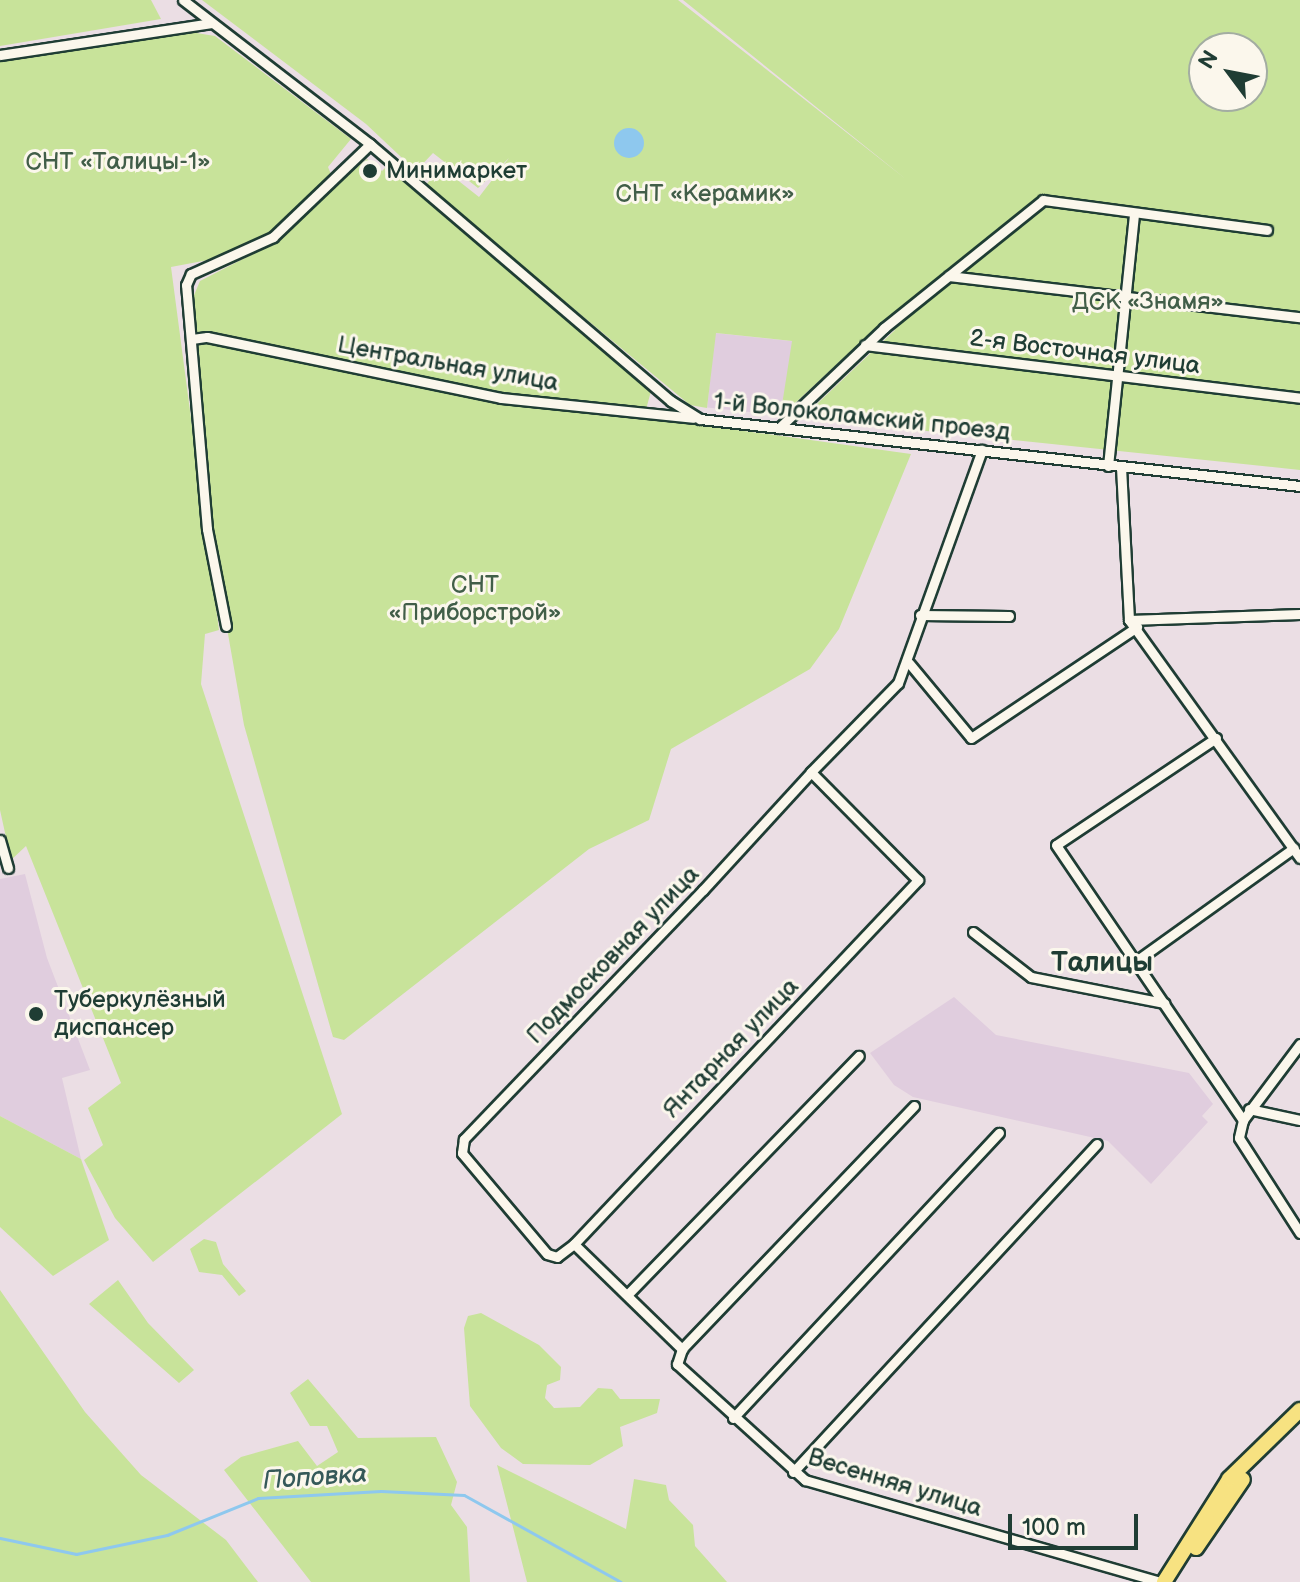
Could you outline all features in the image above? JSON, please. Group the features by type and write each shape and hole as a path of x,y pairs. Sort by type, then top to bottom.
{"main road":[{"path":"1162,1582 1229,1479 1300,1410"},
{"path":"1175,1582 1237,1485 1300,1423"}],"street":[{"name":"1-й Волоколамский проезд","path":"183,0 370,144 671,401 700,419 1300,486"},
{"path":"0,55 211,23"},
{"path":"226,626 207,529 192,339 183,301 191,274 273,237 370,144"},
{"path":"779,428 865,345 1043,200 1267,230"},
{"path":"1108,466 1134,214"},
{"path":"949,276 1300,317"},
{"name":"Центральная улица","path":"192,339 207,337 501,398 700,419"},
{"name":"2-я Восточная улица","path":"865,345 1300,398"},
{"path":"982,450 920,615 909,663 971,738 1133,624 1300,615"},
{"path":"1121,467 1133,624 1297,853 1136,961"},
{"path":"920,615 1009,616"},
{"name":"Подмосковная улица","path":"574,1244 557,1257 535,1245 462,1153 464,1139 898,683 909,663"},
{"path":"1216,738 1056,845 1243,1120"},
{"name":"Янтарная улица","path":"574,1244 918,880 811,772"},
{"path":"0,840 8,868"},
{"path":"973,932 1031,977 1164,1003"},
{"path":"1300,1044 1249,1109 1239,1138 1300,1233"},
{"path":"627,1295 859,1056"},
{"path":"682,1349 914,1106"},
{"path":"1249,1109 1300,1120"},
{"path":"733,1418 999,1133"},
{"path":"793,1472 1097,1144"},
{"name":"Весенняя улица","path":"574,1244 682,1349 681,1370 793,1472 1021,1547 1162,1582"}],"shaded area":[{"path":"715,333 793,341 785,416 707,408"},
{"name":"Туберкулёзный диспансер","path":"25,874 47,958 90,1070 62,1078 81,1159 0,1116 0,879"},
{"path":"954,997 996,1035 1189,1073 1213,1104 1202,1116 1208,1122 1151,1184 1108,1141 913,1097 894,1085 870,1053"}],"green space":[{"path":"0,0 151,0 161,19 0,46"},
{"path":"202,0 678,0 907,180 683,0 1300,0 1300,470 802,418 895,330 884,320 791,407 782,405 792,341 716,333 707,408 690,405 425,186 441,167 479,197 509,158 478,188 433,153 416,171 366,124"},
{"path":"184,31 215,36 351,139 328,167 335,184 367,159 382,171 386,167 651,391 644,417 911,454 839,629 810,669 671,749 649,820 589,849 344,1040 333,1037 244,725 215,560 189,307 200,281 280,240 275,231 224,257 171,267 219,630 205,634 201,684 342,1114 153,1262 115,1218 84,1160 103,1145 88,1108 121,1083 26,846 11,860 0,810 0,62"},
{"path":"0,1116 81,1159 109,1240 53,1276 0,1227"},
{"path":"204,1239 216,1242 223,1264 246,1291 239,1296 222,1275 199,1272 190,1249"},
{"path":"118,1280 148,1323 194,1370 179,1383 89,1304"},
{"path":"0,1290 85,1412 141,1475 226,1540 258,1582 0,1582"},
{"path":"481,1313 539,1345 561,1367 560,1380 547,1385 545,1398 554,1408 580,1407 598,1388 612,1389 620,1399 660,1399 657,1413 620,1427 623,1446 590,1465 523,1464 501,1448 470,1406 464,1328 468,1316"},
{"path":"308,1379 358,1438 436,1437 457,1482 451,1505 467,1527 470,1582 311,1582 224,1470 241,1457 298,1441 317,1466 338,1452 327,1426 310,1426 290,1393"},
{"path":"497,1465 626,1529 634,1479 666,1485 669,1500 693,1525 695,1546 727,1582 527,1582"}],"water":[{"path":"629,128 635,129 643,137 643,149 635,157 629,158 623,157 615,149 614,143 615,137 623,129"}],"waterway":[{"name":"Поповка","path":"0,1538 76,1554 167,1535 258,1498 381,1491 464,1495 621,1582"}],"place":[{"name":"Минимаркет","path":"370,171"},
{"name":"Туберкулёзный диспансер","path":"36,1014"}],"district":[{"name":"Талицы","path":"1102,963"}],"park label":[{"name":"СНТ «Талицы-1»","path":"118,162"},
{"name":"СНТ «Керамик»","path":"705,194"},
{"name":"ДСК «Знамя»","path":"1148,302"},
{"name":"СНТ «Приборстрой»","path":"475,599"}]}
